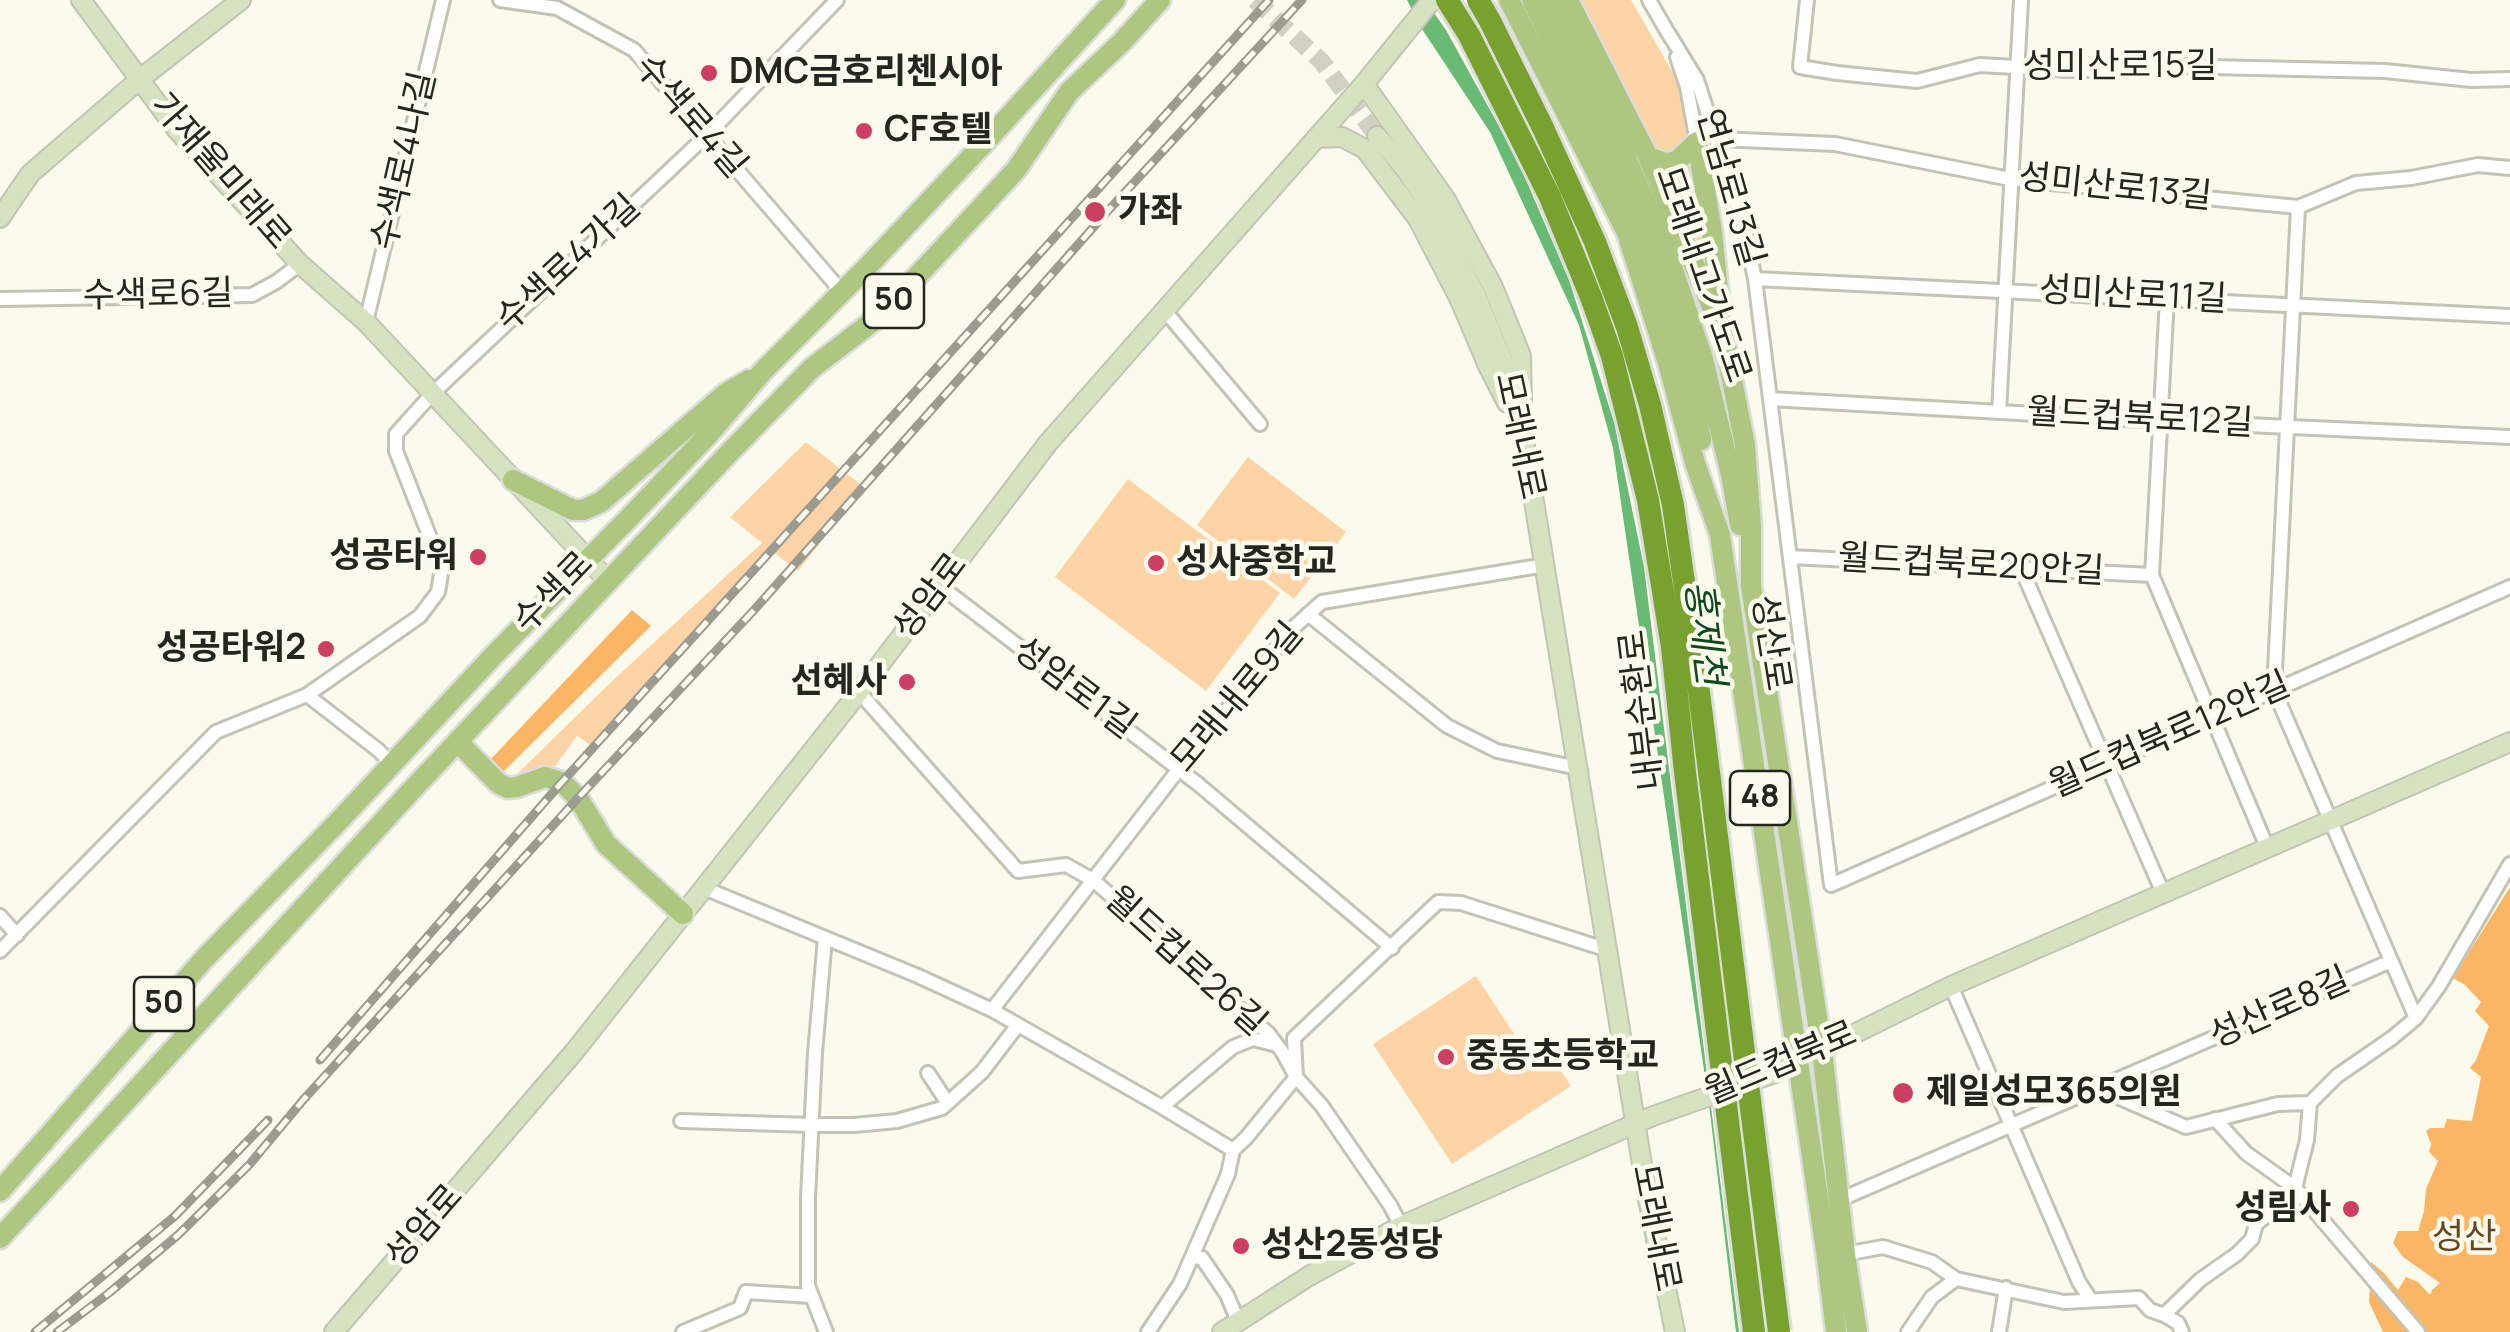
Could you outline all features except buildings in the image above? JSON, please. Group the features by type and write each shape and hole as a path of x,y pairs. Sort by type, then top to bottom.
{"highway":[{"name":"내부순환로","path":"1447,0 1550,197 1591,297 1612,356 1648,500 1672,647 1754,1332"},
{"name":"내부순환로","path":"1478,0 1595,242 1627,327 1665,472 1694,652 1779,1332"}],"main road":[{"name":"가재울미래로","path":"81,0 177,130 300,264"},
{"name":"가재울미래로","path":"140,79 241,0"},
{"name":"수색로","path":"0,1238 458,742 812,368 881,315 1016,170 1069,92 1160,0"},
{"name":"성암로","path":"334,1332 574,1052 859,692 1048,443 1432,0"},
{"name":"모래내고가도로","path":"1532,0 1610,158 1695,362 1720,535"},
{"name":"모래내고가도로","path":"1549,0 1666,249 1730,475 1751,586"},
{"name":"성산로","path":"1568,0 1648,157 1722,330 1745,445 1751,586 1822,1050 1856,1332"},
{"name":"수색로","path":"0,1191 205,958 988,140 1112,1"},
{"name":"성산로","path":"1514,5 1627,233 1720,535 1836,1332"},
{"path":"1370,76 1446,198 1494,288 1520,356 1523,434"},
{"path":"0,218 30,174 140,79"},
{"name":"모래내로","path":"1377,136 1432,209 1476,295 1504,361 1523,434 1608,950 1644,1120 1647,1195 1675,1332"},
{"path":"1316,138 1342,137 1365,149 1418,219 1523,434"},
{"path":"1648,157 1665,163 1677,161 1708,140"},
{"path":"1708,140 1722,330"},
{"path":"300,264 366,322 609,582"},
{"path":"512,480 573,510 583,510 601,502 726,394 763,371"},
{"path":"458,742 498,784 508,788 544,777 562,782 578,798 606,844 683,914"},
{"name":"월드컵북로","path":"1222,1332 1354,1250 1401,1226 1644,1120 1775,1073 1951,986 2510,742"}],"street":[{"name":"수색로4나길","path":"366,322 443,0"},
{"name":"수색로4길","path":"500,0 557,8 634,50 842,292"},
{"name":"수색로4가길","path":"432,394 706,135 837,0"},
{"name":"연남로13길","path":"1648,0 1697,80 1708,140"},
{"name":"성미산로15길","path":"1807,0 1800,68 1917,82 1980,65 2068,70 2124,65 2302,68 2471,80 2510,79"},
{"path":"1999,412 2021,0"},
{"name":"연남로13길","path":"1669,34 1743,224 1755,278 1831,885"},
{"name":"성미산로13길","path":"1708,140 1836,144 2010,178 2298,206 2356,184 2478,166 2510,168"},
{"path":"2298,206 2274,690 2416,1018"},
{"name":"수색로6길","path":"0,299 252,295 300,264"},
{"name":"성미산로11길","path":"1755,278 2510,316"},
{"path":"2167,298 2152,575 2267,847"},
{"path":"1164,311 1260,424"},
{"path":"0,951 216,732 307,696 420,616 438,592 442,568 396,451 396,434 432,394"},
{"name":"월드컵북로12길","path":"1770,399 2510,437"},
{"name":"월드컵북로20안길","path":"1790,557 2152,575"},
{"name":"모래내로9길","path":"992,1010 1179,769 1294,628 1322,602 1544,565"},
{"path":"2020,568 2163,893"},
{"name":"성암로1길","path":"940,586 1179,769 1392,948"},
{"name":"월드컵북로12안길","path":"1831,885 2510,587"},
{"path":"1308,614 1447,726 1497,750 1578,768"},
{"path":"859,692 1018,871 1066,865 1093,880"},
{"path":"307,696 392,764"},
{"path":"2104,1086 2113,1095 2186,1127 2278,1104 2310,1102 2337,1076 2416,1018 2510,864"},
{"name":"월드컵로26길","path":"1093,880 1277,1045 1401,1226"},
{"path":"704,888 992,1010 1233,1150"},
{"path":"1148,1332 1180,1284 1228,1174 1233,1150 1296,1077 1294,1038 1438,902 1461,903 1608,950"},
{"path":"0,916 17,935"},
{"path":"826,938 813,1089 808,1286 826,1332"},
{"name":"성산로8길","path":"1839,1200 2391,961"},
{"path":"1951,986 2079,1282 2090,1299"},
{"path":"681,1120 812,1126 897,1121 942,1108 982,1072 1018,1025"},
{"path":"1162,1106 1233,1047 1253,1039 1277,1045"},
{"path":"928,1073 948,1102"},
{"path":"2164,1315 2200,1280 2237,1254 2252,1239 2256,1224 2290,1198 2307,1140 2310,1102"},
{"path":"2215,1119 2246,1153 2295,1188 2418,1332"},
{"path":"1844,1254 1883,1247 1932,1262 1956,1279 2064,1302 2139,1298 2150,1310 2178,1324 2182,1332"},
{"path":"1192,1257 1202,1258 1238,1321"},
{"path":"1908,1332 1932,1297 1956,1279"},
{"path":"1999,1332 2006,1288"},
{"path":"689,1332 740,1308 746,1292 811,1296"}],"shaded area":[{"path":"1407,0 1466,0 1625,328 1791,1332 1736,1332 1709,1104 1613,448 1579,325 1490,132"},
{"path":"1579,0 1631,0 1681,87 1690,143 1652,156"},
{"path":"1693,159 1713,284 1658,168"},
{"path":"806,442 864,487 798,571 768,548 594,747 577,736 555,766 511,780 762,543 730,517"},
{"path":"1248,457 1346,532 1294,599 1197,525"},
{"path":"1128,479 1280,593 1206,691 1055,577"},
{"path":"1476,976 1530,1058 1546,1048 1571,1086 1452,1164 1373,1044"}],"green space":[{"path":"632,610 651,626 501,774 490,760"},
{"name":"성산","path":"2510,887 2510,1332 2383,1332 2369,1302 2371,1262 2398,1290 2406,1277 2418,1282 2430,1295 2440,1283 2403,1257 2393,1243 2398,1231 2418,1231 2424,1211 2426,1189 2438,1161 2429,1152 2431,1144 2426,1131 2444,1128 2447,1119 2472,1121 2481,1077 2470,1068 2489,1026 2475,1011 2481,1002 2453,978"}],"pier":[{"path":"1425,0 1472,0 1629,326 1660,441 1765,1056 1796,1332 1739,1332 1644,567 1614,422 1569,280 1517,159 1446,30"}],"tunnel":[{"path":"1255,0 1322,62 1377,136"}],"railway":[{"path":"320,1060 562,782 1269,0"},
{"path":"57,1332 178,1235 249,1165 304,1099 755,609 1106,213 1302,0"},
{"path":"35,1332 175,1216 268,1120"}],"place":[{"name":"DMC금호리첸시아","path":"709,73"},
{"name":"CF호텔","path":"864,131"},
{"name":"가좌","path":"1095,212"},
{"name":"성공타워","path":"478,557"},
{"name":"성사중학교","path":"1156,563"},
{"name":"성공타워2","path":"326,649"},
{"name":"선혜사","path":"907,682"},
{"name":"중동초등학교","path":"1446,1057"},
{"name":"제일성모365의원","path":"1903,1093"},
{"name":"성림사","path":"2351,1209"},
{"name":"성산2동성당","path":"1241,1246"}],"water label":[{"name":"홍제천","path":"1703,633"}]}
